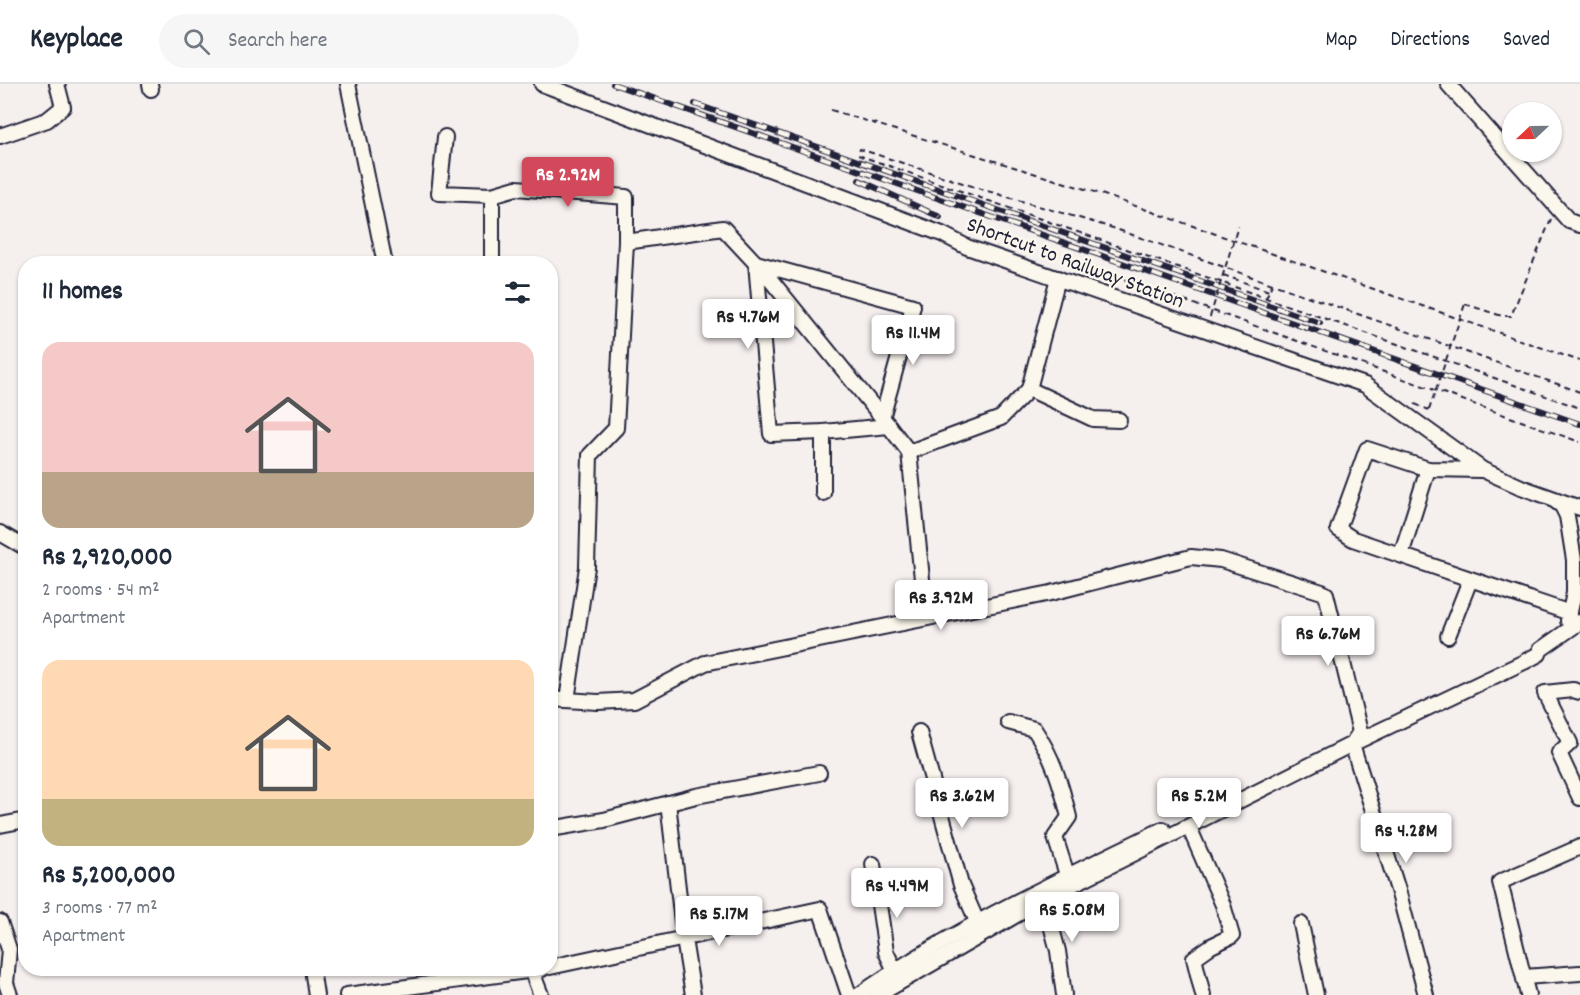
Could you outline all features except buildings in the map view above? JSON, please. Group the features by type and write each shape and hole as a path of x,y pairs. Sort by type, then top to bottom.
{"street":[{"path":"0,136 47,120 63,107 57,84"},
{"path":"348,84 383,256"},
{"name":"Shortcut to Railway Station","path":"542,84 942,234 967,247 1365,385 1483,470 1552,499 1580,508"},
{"path":"1448,84 1569,221 1580,225"},
{"path":"445,137 439,193 492,195 516,188 626,197 626,242 616,428 590,455 587,567 567,700"},
{"path":"492,195 492,256"},
{"path":"626,242 723,228 756,263 886,422 909,452 926,618"},
{"path":"756,263 913,306 886,422"},
{"path":"756,263 771,434 823,432 886,422"},
{"path":"909,452 1001,418 1029,389 1058,278"},
{"path":"1029,389 1092,419 1119,420"},
{"path":"823,432 823,493"},
{"path":"1483,470 1428,469 1367,449 1338,529 1353,539 1470,580 1574,622"},
{"path":"1401,555 1428,469"},
{"path":"980,929 1044,899 1069,881 1189,827 1352,744 1539,654 1540,650 1574,622 1575,577 1567,516 1562,506 1552,499"},
{"path":"0,533 18,543"},
{"path":"558,699 598,702 634,700 705,663 1051,593 1191,557 1221,560 1326,594 1360,732 1352,744"},
{"path":"1448,636 1470,580"},
{"path":"859,995 898,976 1069,881 1360,732 1536,648 1540,650"},
{"path":"1580,692 1573,690 1545,693 1570,743 1559,753 1580,798"},
{"path":"1008,722 1034,729 1048,750 1069,817 1055,837 1069,881"},
{"path":"919,732 961,885 980,929"},
{"path":"1352,744 1398,890 1426,995"},
{"path":"558,828 604,820 696,796 819,773"},
{"path":"668,803 693,995"},
{"path":"0,825 18,822"},
{"path":"1189,827 1223,905 1232,936 1210,946 1194,958 1203,995"},
{"path":"1528,995 1500,882 1580,847"},
{"path":"873,864 886,952 898,976"},
{"path":"1044,899 1058,951 1064,995"},
{"path":"558,965 820,909 849,995"},
{"path":"0,922 9,949 6,983 10,995"},
{"path":"1301,924 1316,995"},
{"path":"1524,977 1580,974"},
{"path":"313,976 316,995"},
{"path":"424,976 425,984"},
{"path":"347,995 488,976"},
{"path":"536,976 541,995"},
{"path":"878,995 898,976"}],"path":[{"path":"831,110 1029,170 1580,361"},
{"path":"1580,392 1113,228 984,190 860,149 858,155 1580,408"},
{"path":"1429,410 1464,304 1502,316 1511,316 1556,207"},
{"path":"1210,317 1238,226"},
{"path":"1234,241 1275,255"},
{"path":"1065,258 1580,442"},
{"path":"1223,275 1269,291"},
{"path":"1266,298 1272,284"},
{"path":"1254,332 1257,327"}],"railway":[{"path":"613,84 1580,424"},
{"path":"695,104 1320,323"},
{"path":"859,180 940,217"}]}
